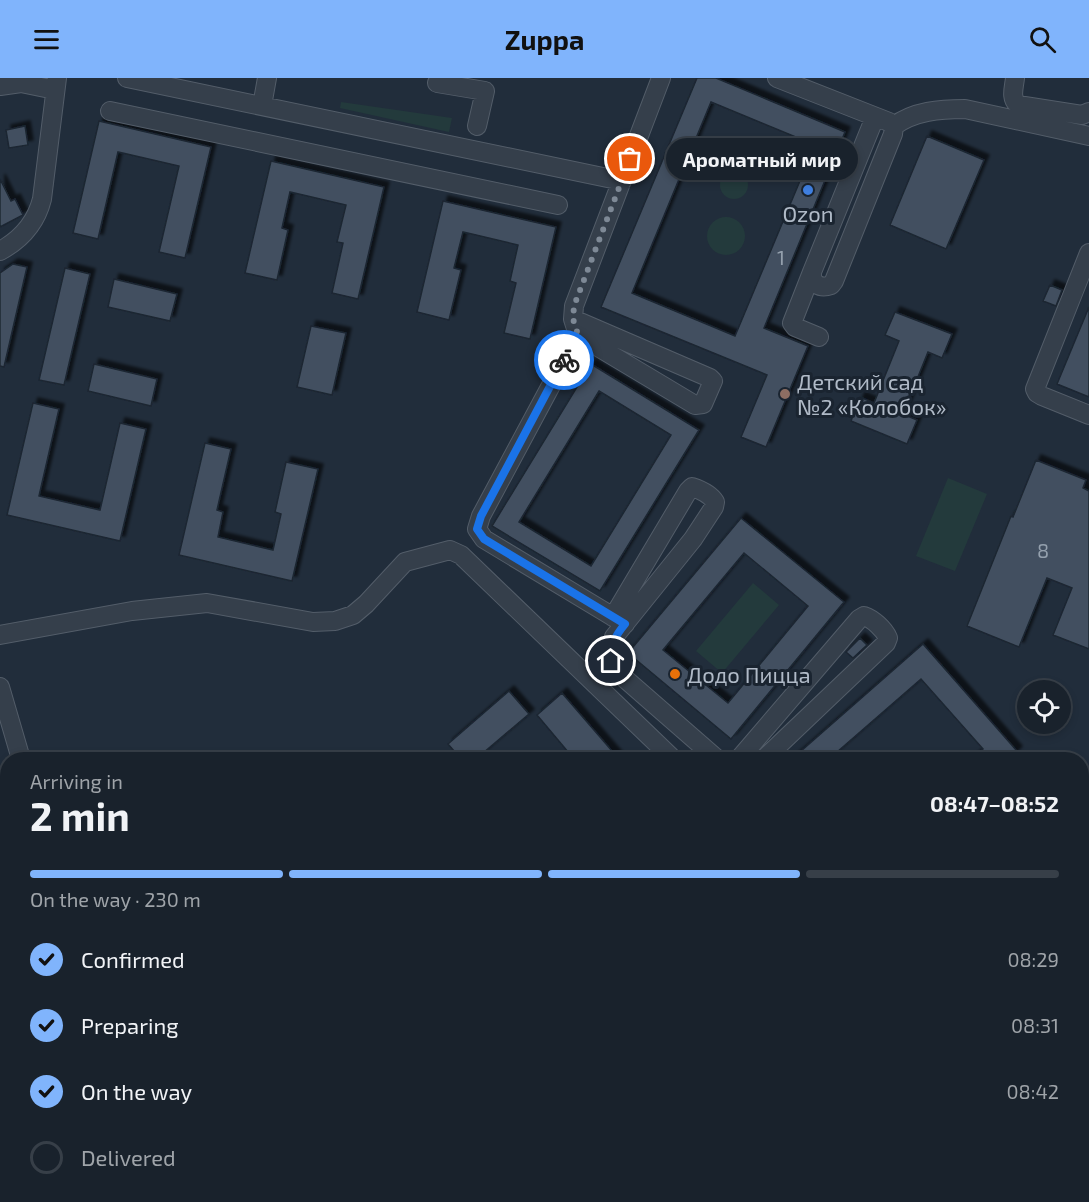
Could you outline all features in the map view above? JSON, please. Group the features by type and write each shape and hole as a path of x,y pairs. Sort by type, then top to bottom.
{"street":[{"path":"128,78 622,181"},
{"path":"262,106 267,78"},
{"path":"619,620 484,539 477,529 481,516 576,327 574,306 661,78"},
{"path":"777,78 889,122 894,126"},
{"path":"1015,78 1012,96 1013,101 1018,105 1082,115 1089,112"},
{"path":"0,86 21,82 56,84 39,211 33,224 24,235 0,251"},
{"path":"437,83 484,91 477,126"},
{"path":"812,272 812,278 819,286 831,285 834,281 893,134 894,126 904,118 947,109 964,109 1089,136"},
{"path":"110,111 558,205"},
{"path":"819,337 792,324 875,117"},
{"path":"1089,253 1035,389 1042,396 1089,415"},
{"path":"576,327 710,378 712,386 703,404 695,405 576,327"},
{"path":"619,620 693,539 714,507 716,502 713,498 692,487 688,491 619,620 611,648 611,661 615,670 709,752"},
{"path":"0,635 132,611 207,603 313,622 335,621 353,615 405,562 450,550 461,555 667,752"},
{"path":"745,752 859,619 864,616 870,618 886,634 888,638 886,643 771,752"},
{"path":"585,672 597,660 611,661"},
{"path":"0,687 19,752"}],"green space":[{"path":"341,102 452,118 449,132 340,108"},
{"path":"734,171 744,175 748,185 744,195 734,199 724,195 720,185 724,175"},
{"path":"726,217 740,222 745,236 740,250 726,255 712,250 707,236 712,222"},
{"path":"948,478 987,494 955,571 916,556"},
{"path":"753,583 779,605 722,673 696,651"}],"building":[{"path":"697,78 716,78 845,132 764,328 808,346 766,447 741,437 767,375 601,307","holes":["711,102 815,145 735,336 632,293"]},
{"path":"99,121 211,147 185,258 159,252 179,166 118,152 98,239 73,233"},
{"path":"25,126 28,145 9,148 6,130"},
{"path":"927,136 984,160 946,249 890,225"},
{"path":"271,161 384,187 358,299 332,293 343,243 337,242 346,205 290,192 282,228 288,230 277,280 245,273"},
{"path":"0,179 11,201 15,199 23,215 0,227"},
{"path":"443,201 556,227 530,339 504,333 516,283 510,281 518,245 463,232 454,268 461,270 449,320 417,312"},
{"path":"13,264 27,267 4,367 0,366 0,273"},
{"path":"65,268 90,274 64,385 39,380"},
{"path":"114,279 177,294 170,321 108,307"},
{"path":"1050,285 1062,290 1056,306 1043,301"},
{"path":"1089,307 1089,397 1057,384"},
{"path":"895,312 952,334 942,358 928,352 903,414 917,420 907,444 851,421 860,397 874,403 899,341 885,335"},
{"path":"311,326 346,333 332,395 297,387"},
{"path":"94,364 157,379 151,406 88,391"},
{"path":"591,364 699,430 600,591 492,526","holes":["599,391 671,435 591,566 519,522"]},
{"path":"33,403 59,409 39,496 100,510 120,423 146,429 120,541 7,515"},
{"path":"205,443 231,449 217,510 223,512 218,537 273,550 281,514 275,512 286,462 318,469 292,581 179,555"},
{"path":"1036,460 1086,480 1083,488 1089,491 1089,649 1053,635 1072,588 1047,578 1019,647 967,626"},
{"path":"741,518 844,602 731,739 628,653","holes":["744,553 808,606 728,703 663,650"]},
{"path":"860,638 867,645 853,658 846,652"},
{"path":"923,644 1017,751 980,752 983,749 921,679 837,752 800,752"},
{"path":"509,691 529,714 484,752 455,752 448,744"},
{"path":"562,693 613,752 568,752 537,715"}],"way so far":[{"path":"564,360 578,335 573,319 574,306 630,159"}],"place":[{"name":"Ароматный мир","path":"630,159"},
{"name":"Ozon","path":"808,190"},
{"name":"Детский сад №2 «Колобок»","path":"785,394"},
{"name":"Додо Пицца","path":"675,674"}],"route":[{"path":"564,360 481,516 477,529 484,539 625,624 614,637 611,661"}]}
